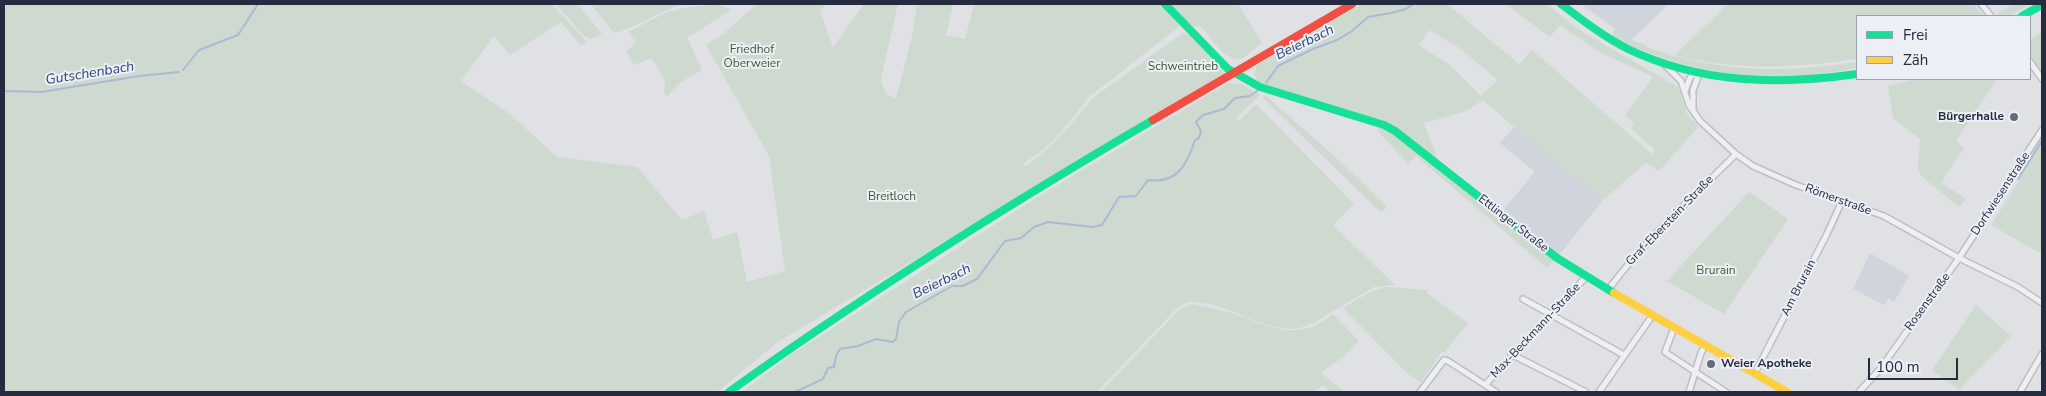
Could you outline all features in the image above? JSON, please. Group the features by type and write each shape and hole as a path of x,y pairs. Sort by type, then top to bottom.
{"street":[{"name":"Ettlinger Straße","path":"1165,4 1228,69 1260,87 1384,125 1395,131 1551,254 1652,316 1786,392"},
{"path":"728,392 877,287 968,230 1352,4"},
{"name":"Römerstraße","path":"1561,4 1603,36 1620,45 1664,64 1697,74 1765,81 1809,80 1856,74"},
{"path":"1981,4 1990,15"},
{"path":"2024,15 2042,5"},
{"name":"Römerstraße","path":"1664,64 1681,81 1689,105 1706,126 1736,154 1767,174 1898,223 1959,258 2018,287 2042,303"},
{"path":"2031,64 2042,80"},
{"path":"1685,91 1690,78 1697,74"},
{"path":"1694,113 1692,96 1697,74"},
{"name":"Dorfwiesenstraße","path":"1959,258 2042,130"},
{"name":"Graf-Eberstein-Straße","path":"1608,290 1639,252 1736,154"},
{"name":"Am Brurain","path":"1755,373 1842,201"},
{"name":"Rosenstraße","path":"1859,392 1881,368 1959,258"},
{"name":"Max-Beckmann-Straße","path":"1485,385 1586,277"},
{"path":"1523,298 1624,355"},
{"path":"1599,392 1652,316"},
{"path":"1674,328 1665,352 1726,392"},
{"path":"1688,392 1705,346"},
{"path":"1512,354 1586,392"},
{"path":"2020,392 2042,354"},
{"path":"1420,392 1444,360 1496,392"}],"shaded area":[{"path":"1581,4 1669,4 1631,40"},
{"path":"1514,127 1603,200 1559,255 1504,209 1535,172 1500,143"},
{"path":"1870,253 1909,276 1894,302 1888,298 1884,305 1853,289"}],"green space":[{"path":"4,4 552,4 586,41 581,46 561,22 510,55 494,36 461,81 510,114 557,157 637,167 682,220 704,211 713,240 737,232 747,282 785,271 769,156 706,45 715,38 716,40 757,4 826,4 820,12 833,47 864,4 898,4 881,79 886,94 896,98 912,37 917,4 953,4 946,35 965,39 974,4 1162,4 1181,25 1089,97 1061,132 1043,150 1023,164 1026,166 1046,150 1068,128 1093,98 1183,33 1191,36 1222,68 1224,74 778,342 717,392 4,392"},
{"path":"556,4 578,4 602,34 591,39 584,36"},
{"path":"591,4 678,4 679,6 662,12 631,28 614,33"},
{"path":"1171,4 1238,4 1262,43 1240,59 1230,57 1219,48 1202,27 1189,25"},
{"path":"1362,4 1447,4 1519,64 1532,50 1652,154 1655,150 1631,128 1634,124 1625,115 1652,76 1599,52 1560,25 1550,37 1506,4 1547,4 1581,31 1678,87 1687,114 1698,127 1659,171 1646,163 1603,200 1483,100 1464,112 1424,123 1438,160 1401,132 1271,89 1257,80 1254,74 1257,65","holes":["1429,30 1458,47 1498,80 1481,96 1451,66 1419,45"]},
{"path":"1728,4 1973,4 1982,15 1856,15 1856,59 1835,62 1789,66 1743,66 1720,64 1675,55"},
{"path":"2013,4 2030,4 2011,15 1996,15"},
{"path":"718,5 731,10 687,38 702,70 681,82 667,96 664,92 665,81 652,58 634,65 626,52 636,42 628,32 665,13 684,8"},
{"path":"1616,29 1631,40 1646,45 1646,47 1674,56 1725,66 1776,69 1856,62 1856,68 1794,76 1732,74 1702,69 1643,51 1614,37 1612,33"},
{"path":"2042,32 2042,74 2031,59 2031,38"},
{"path":"1912,80 1996,80 1956,141 1964,148 1941,182 1966,199 1959,207 1921,176 1918,169 1920,139 1893,118 1888,86"},
{"path":"1228,83 1242,84 1260,95 1236,118 1239,121 1256,104 1354,204 1333,225 1395,285 1374,287 1313,323 1294,329 1278,328 1207,303 1187,303 1176,309 1097,392 742,392 789,356 1041,195"},
{"path":"1266,96 1331,153 1387,206 1381,213 1263,98"},
{"path":"1379,127 1393,133 1554,261 1547,268 1416,156 1408,164 1377,130"},
{"path":"2042,135 2042,254 1991,225 2020,180 2016,177"},
{"name":"Brurain","path":"1749,192 1788,219 1724,314 1667,281"},
{"path":"1387,287 1427,290 1427,293 1468,323 1444,353 1442,351 1421,382 1408,374 1343,308 1370,292"},
{"path":"1193,304 1231,313 1278,329 1289,330 1311,327 1333,314 1359,341 1343,357 1321,373 1345,392 1330,392 1322,385 1314,392 1101,392 1179,310"},
{"path":"1976,305 2011,336 1959,390 1932,370"}],"waterway":[{"name":"Gutschenbach","path":"183,70 199,50 238,35 258,4"},
{"name":"Beierbach","path":"1266,83 1278,66 1337,40 1352,31 1368,17 1406,9 1413,4"},
{"name":"Gutschenbach","path":"4,91 41,92 139,76 179,72"},
{"name":"Beierbach","path":"795,392 823,379 828,368 834,367 836,356 840,349 858,346 876,339 893,342 896,339 899,322 906,312 952,286 963,286 977,279 1005,241 1021,238 1034,227 1048,222 1092,227 1102,225 1119,197 1136,196 1148,180 1167,179 1180,170 1185,164 1195,140 1199,138 1201,131 1196,122 1203,115 1224,109 1235,98 1250,96 1257,91"},
{"path":"2018,179 2042,141"}],"traffic: fast":[{"path":"1165,4 1228,69 1260,87 1384,125 1395,131 1557,258 1614,293"},
{"path":"1561,4 1593,28 1628,49 1656,61 1684,69 1741,79 1770,80 1799,80 1856,74"},
{"path":"2024,15 2042,5"},
{"path":"729,392 885,285 1045,184 1153,120"}],"traffic: slow":[{"path":"1614,293 1787,392"}],"traffic: jam":[{"path":"1153,120 1352,4"}],"place":[{"name":"Bürgerhalle","path":"2014,117"},
{"name":"Weier Apotheke","path":"1711,364"}],"park label":[{"name":"Friedhof Oberweier","path":"752,57"},
{"name":"Schweintrieb","path":"1183,67"},
{"name":"Breitloch","path":"892,197"}]}
